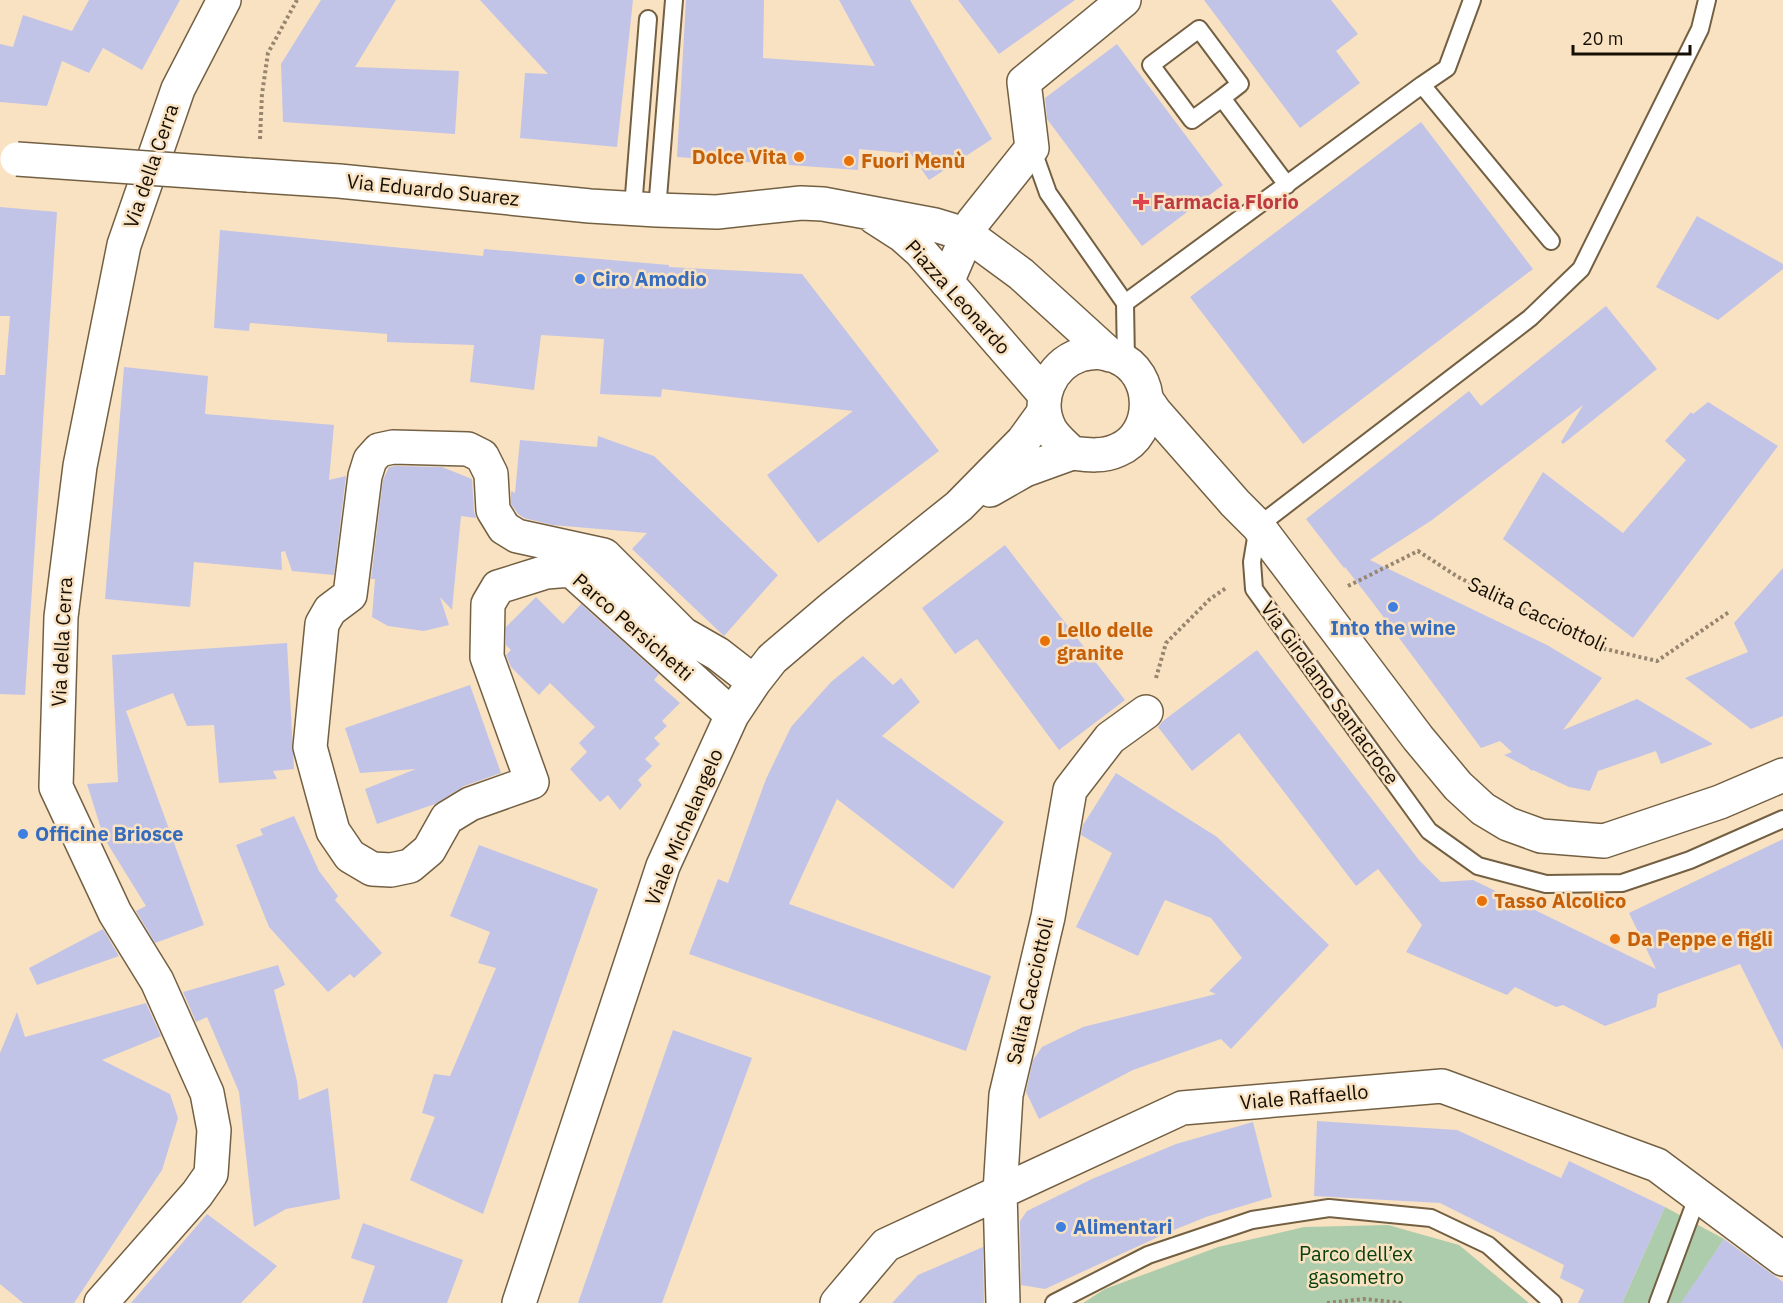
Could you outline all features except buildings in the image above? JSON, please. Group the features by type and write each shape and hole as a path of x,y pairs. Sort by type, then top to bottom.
{"street":[{"name":"Via della Cerra","path":"101,1303 197,1194 211,1173 214,1130 207,1093 157,981 115,913 56,787 61,617 80,466 124,245 178,89 224,0"},
{"path":"947,282 973,222 1032,148 1024,82 1124,0"},
{"name":"Via Eduardo Suarez","path":"9,158 339,181 590,206 717,212 801,203 865,211"},
{"name":"Piazza Leonardo","path":"865,211 935,225 968,236 1022,274 1138,375 1146,391 1146,399 1155,412 1258,526"},
{"name":"Piazza Leonardo","path":"865,211 902,235 920,251 947,282 1044,404 1050,430 1072,453"},
{"path":"959,506 1023,441 1044,404 1052,375 1065,363 1081,354 1099,352 1118,358"},
{"path":"1130,442 1144,423 1147,409 1146,399"},
{"name":"Piazza Leonardo","path":"959,506 1025,470 1072,453 1103,455 1120,449 1130,442 1160,443 1235,503"},
{"name":"Parco Persichetti","path":"732,715 571,570 546,572 498,587 488,604 487,657 532,782 470,804 447,818 429,850 410,866 391,870 372,869 350,856 333,831 310,747 322,624 330,610 350,595 365,476 370,460 379,450 393,447 468,448 482,456 491,474 493,510 504,528 517,536 604,555 683,633 718,654 754,682"},
{"name":"Viale Michelangelo","path":"519,1303 663,866 732,715 772,659 959,506"},
{"path":"1258,526 1418,738 1458,786 1483,809 1508,824 1540,836 1604,841 1720,802 1783,775"},
{"name":"Salita Cacciottoli","path":"1003,1303 1000,1192 1006,1095 1048,917 1070,790 1110,738 1146,712"},
{"name":"Viale Raffaello","path":"837,1303 886,1245 1182,1108 1442,1086 1658,1165 1783,1258"}],"lane":[{"path":"645,209 674,0"},
{"path":"1125,303 1447,68 1472,0"},
{"path":"1258,526 1530,318 1581,268 1700,29 1707,0"},
{"path":"645,209 648,19"},
{"path":"1199,29 1240,84 1222,98 1192,120 1151,65 1199,29"},
{"path":"1422,85 1551,241"},
{"path":"1222,98 1287,185"},
{"path":"1032,148 1048,193 1125,303 1118,358"},
{"name":"Via Girolamo Santacroce","path":"1258,526 1252,562 1254,589 1429,831 1478,866 1546,884 1622,883 1690,860 1783,819"},
{"path":"1658,1303 1698,1195"},
{"path":"1054,1303 1148,1255 1252,1220 1329,1208 1431,1218 1488,1245 1553,1303"}],"path":[{"path":"260,139 262,94 268,53 297,0"},
{"name":"Salita Cacciottoli","path":"1345,588 1418,551 1458,577 1600,648 1657,661 1729,612"},
{"path":"1166,643 1210,599 1228,587"},
{"path":"1326,1303 1364,1299 1402,1303"}],"green space":[{"path":"1665,1207 1724,1239 1682,1303 1622,1303"},
{"name":"Parco dell’ex gasometro","path":"1388,1225 1459,1245 1529,1303 1083,1303 1105,1289 1218,1247 1304,1227"}],"place":[{"name":"Dolce Vita","path":"799,157"},
{"name":"Fuori Menù","path":"849,161"},
{"name":"Farmacia Florio","path":"1141,202"},
{"name":"Ciro Amodio","path":"580,279"},
{"name":"Into the wine","path":"1393,607"},
{"name":"Lello delle granite","path":"1045,641"},
{"name":"Officine Briosce","path":"23,834"},
{"name":"Tasso Alcolico","path":"1482,901"},
{"name":"Da Peppe e figli","path":"1615,939"},
{"name":"Alimentari","path":"1061,1227"}]}
